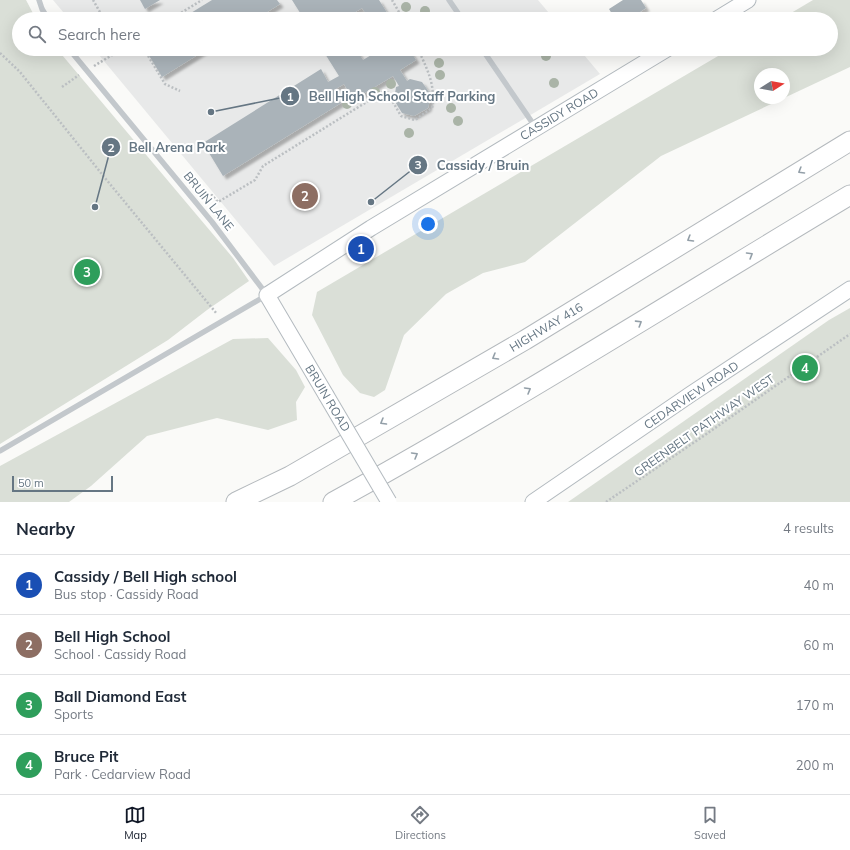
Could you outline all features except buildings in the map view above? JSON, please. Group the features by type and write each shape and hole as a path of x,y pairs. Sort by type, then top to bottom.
{"highway":[{"name":"HIGHWAY 416","path":"236,502 290,476 525,340 850,141"},
{"path":"333,502 570,365 850,195"}],"street":[{"path":"728,12 748,0"},
{"name":"CASSIDY ROAD","path":"267,295 371,228 655,56"},
{"name":"CEDARVIEW ROAD","path":"533,502 691,394 850,289"},
{"name":"BRUIN ROAD","path":"267,295 388,502"}],"lane":[{"path":"40,0 44,12"},
{"path":"448,0 457,12"},
{"name":"BRUIN LANE","path":"75,56 212,222 267,295"},
{"path":"487,56 536,128"},
{"path":"0,451 267,295"}],"path":[{"path":"93,0 100,12"},
{"path":"182,12 202,0"},
{"path":"392,0 399,12"},
{"path":"0,53 20,72 223,321"},
{"path":"148,56 165,84 180,91"},
{"path":"198,205 212,195 218,202 255,180 263,166 386,90 401,116 415,120 432,108 434,96 431,77 421,56"},
{"name":"GREENBELT PATHWAY WEST","path":"606,502 850,334"}],"shaded area":[{"path":"0,0 26,0 32,12 12,12 12,56 63,56 233,258 249,281 207,310 168,340 0,444"},
{"path":"53,0 538,0 548,12 63,12"},
{"path":"813,0 850,0 850,67 790,95 790,68 754,68 754,104 771,104 661,156 525,262 483,273 446,294 404,335 385,390 374,397 360,393 343,375 312,315 317,292 718,56 838,56 838,12 793,12"},
{"path":"100,56 585,56 600,74 274,266"},
{"path":"850,308 850,502 568,502 829,320"},
{"path":"268,338 296,370 305,387 296,402 297,420 268,430 217,418 147,436 91,486 69,502 0,502 0,466 233,339"}],"place":[{"name":"Bell High School Staff Parking","path":"211,112"},
{"name":"Bell High School","path":"305,196"},
{"name":"Cassidy / Bruin","path":"371,202"},
{"name":"Bell Arena Park","path":"95,207"},
{"name":"Cassidy / Bell High school","path":"361,249"},
{"name":"Ball Diamond East","path":"87,272"},
{"name":"Bruce Pit","path":"805,368"}]}
